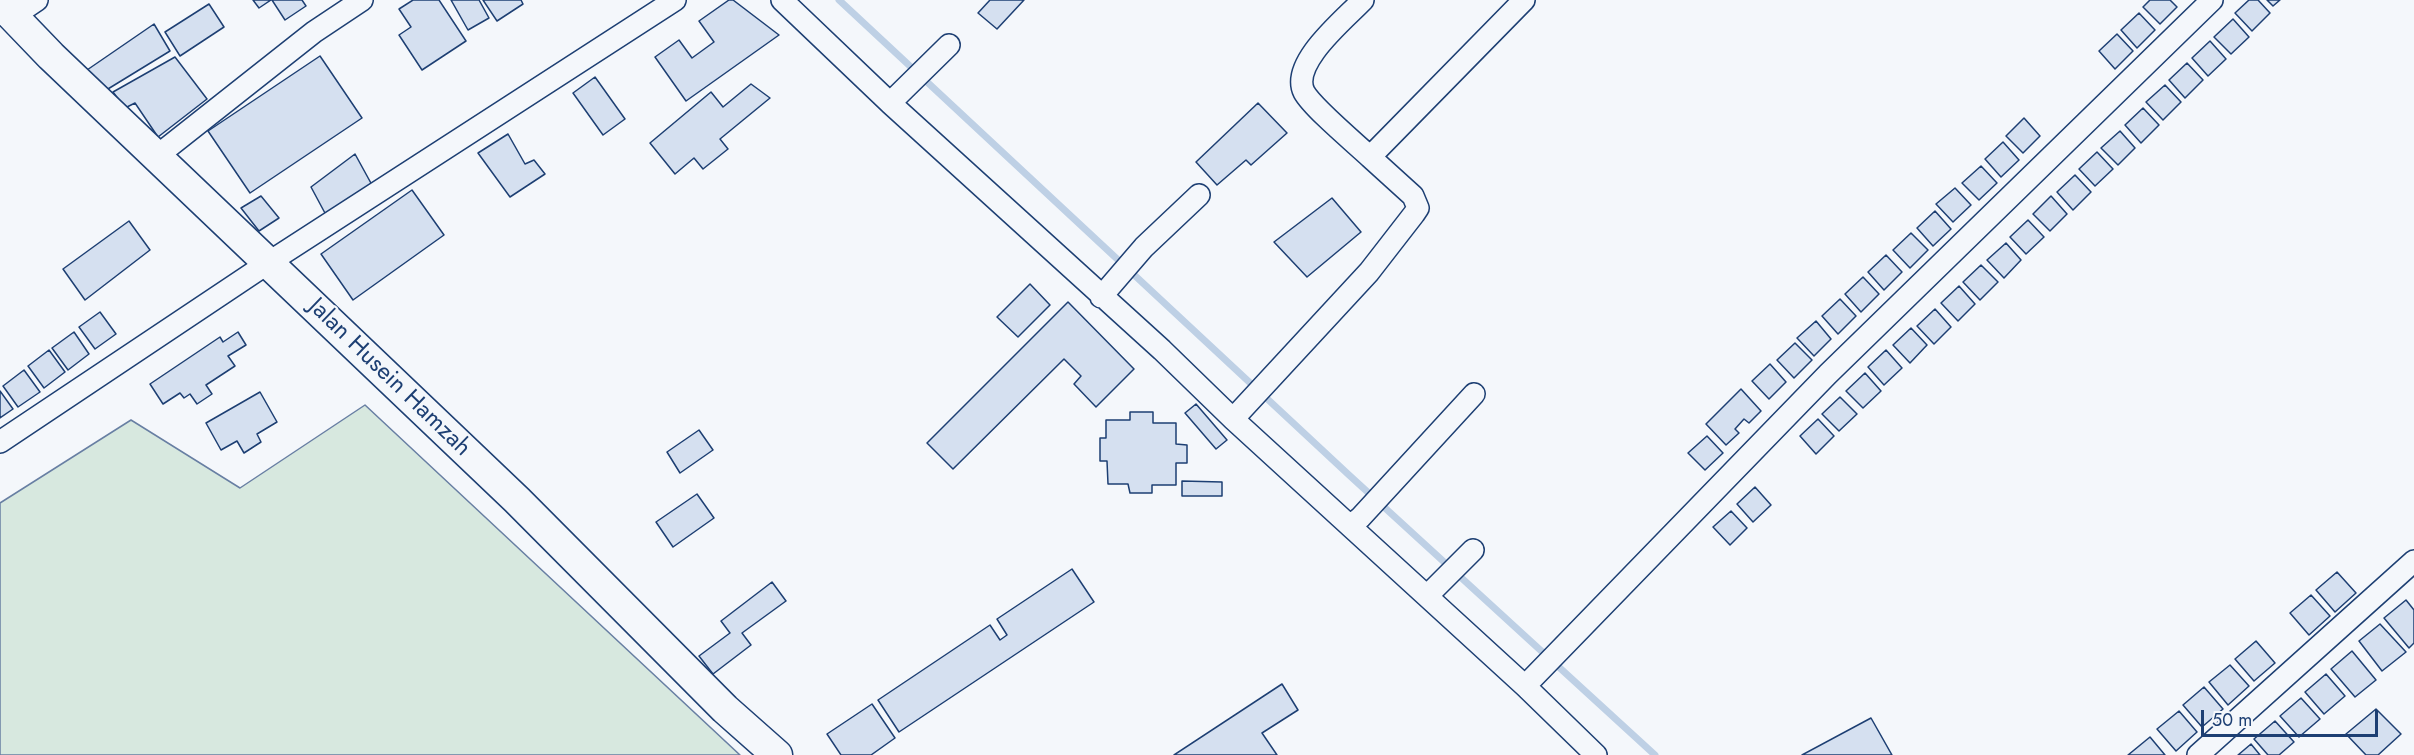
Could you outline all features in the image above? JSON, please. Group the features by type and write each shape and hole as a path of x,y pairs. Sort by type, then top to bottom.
{"street":[{"path":"6,10 37,0"},
{"path":"157,156 314,32 362,0"},
{"path":"0,442 268,263 675,0"},
{"path":"782,0 1106,291 1162,350 1240,411 1355,522 1434,589 1596,755"},
{"path":"1240,411 1293,351 1369,272 1418,208 1413,196 1316,106 1304,92 1301,82 1304,64 1363,0"},
{"path":"1370,157 1524,0"},
{"path":"1526,685 1828,374 2212,0"},
{"name":"Jalan Husein Hamzah","path":"6,10 517,500 725,709 777,755"},
{"path":"893,99 944,50"},
{"path":"1106,291 1144,247 1199,195"},
{"path":"1355,522 1474,394"},
{"path":"1434,589 1473,550"},
{"path":"2198,755 2414,561"}],"shaded area":[{"path":"365,405 740,755 0,755 0,503 131,420 240,488"}],"building":[{"path":"253,0 271,0 259,8"},
{"path":"272,0 302,0 306,6 285,20"},
{"path":"413,0 439,0 466,41 422,70 399,35 411,27 399,9"},
{"path":"451,0 479,0 489,18 468,30"},
{"path":"483,0 521,0 523,4 497,21"},
{"path":"729,0 733,0 779,35 686,101 655,57 679,40 692,58 714,42 699,21"},
{"path":"990,0 1024,0 997,29 978,13"},
{"path":"2150,0 2170,0 2177,7 2160,24 2143,7"},
{"path":"2249,0 2258,0 2270,13 2252,31 2235,13"},
{"path":"2267,0 2280,0 2273,6"},
{"path":"209,4 224,27 180,56 165,32"},
{"path":"2139,13 2155,30 2137,48 2121,30"},
{"path":"2233,19 2249,37 2231,54 2214,37"},
{"path":"154,24 170,51 103,92 87,70"},
{"path":"2117,34 2133,51 2115,69 2099,51"},
{"path":"2210,41 2226,59 2208,76 2192,58"},
{"path":"320,56 362,118 250,193 208,131"},
{"path":"175,57 207,99 158,137 135,103 125,108 113,92"},
{"path":"2187,63 2203,80 2185,98 2169,80"},
{"path":"595,77 625,119 603,135 573,93"},
{"path":"751,84 770,98 720,139 728,149 703,169 694,158 675,174 650,143 711,92 723,107"},
{"path":"2165,85 2181,102 2163,120 2146,102"},
{"path":"1258,103 1287,133 1251,165 1246,160 1217,185 1196,162"},
{"path":"2143,108 2159,125 2141,143 2125,125"},
{"path":"2024,118 2040,136 2023,153 2006,136"},
{"path":"2120,131 2135,148 2118,165 2101,148"},
{"path":"508,134 525,164 534,160 545,174 510,197 478,153"},
{"path":"2003,142 2019,160 2001,177 1985,159"},
{"path":"2097,152 2113,169 2095,186 2079,169"},
{"path":"355,154 372,185 326,215 311,187"},
{"path":"1981,166 1997,183 1979,200 1962,183"},
{"path":"2075,175 2091,192 2073,210 2057,192"},
{"path":"1955,188 1971,205 1953,222 1936,204"},
{"path":"412,190 444,235 353,300 321,254"},
{"path":"261,196 279,218 259,231 241,208"},
{"path":"2051,196 2067,214 2050,231 2033,214"},
{"path":"1332,198 1361,232 1307,277 1274,242"},
{"path":"1935,211 1951,229 1933,246 1917,228"},
{"path":"2028,220 2044,237 2026,254 2010,237"},
{"path":"129,221 150,250 85,300 63,269"},
{"path":"1911,233 1928,250 1910,268 1893,250"},
{"path":"2006,243 2021,260 2004,278 1987,260"},
{"path":"1886,255 1902,272 1884,290 1868,272"},
{"path":"1981,265 1998,282 1980,300 1963,282"},
{"path":"1863,277 1879,294 1861,312 1845,294"},
{"path":"1030,284 1050,305 1018,337 997,317"},
{"path":"1959,286 1975,304 1958,321 1941,303"},
{"path":"1840,299 1856,316 1838,334 1822,316"},
{"path":"1068,302 1134,369 1096,407 1074,384 1081,376 1064,359 953,469 927,443"},
{"path":"1935,309 1951,327 1934,344 1917,326"},
{"path":"100,312 116,334 95,349 79,327"},
{"path":"1816,321 1831,339 1814,356 1797,338"},
{"path":"1911,328 1927,345 1910,363 1893,345"},
{"path":"74,332 89,354 68,370 52,348"},
{"path":"238,332 246,345 228,356 235,366 206,385 212,394 197,404 190,394 184,398 180,393 163,404 150,384 220,337 223,342"},
{"path":"1795,343 1812,360 1794,378 1777,360"},
{"path":"49,350 65,372 44,388 28,366"},
{"path":"1886,350 1902,368 1884,385 1868,367"},
{"path":"1770,364 1786,382 1769,399 1752,381"},
{"path":"24,370 40,392 18,407 3,386"},
{"path":"1865,373 1881,391 1863,408 1846,391"},
{"path":"1741,389 1761,411 1749,423 1744,419 1735,429 1739,433 1726,445 1706,424"},
{"path":"0,391 13,409 0,418"},
{"path":"260,392 277,422 257,434 261,442 244,453 237,441 221,450 206,423"},
{"path":"1840,397 1857,414 1839,431 1822,414"},
{"path":"1196,404 1227,440 1216,449 1185,413"},
{"path":"1130,412 1153,412 1153,423 1176,423 1176,444 1187,445 1187,463 1176,463 1176,485 1152,485 1152,493 1130,493 1128,484 1108,484 1107,461 1100,461 1100,438 1106,438 1106,420 1130,420"},
{"path":"1818,419 1834,436 1816,454 1800,436"},
{"path":"699,430 713,450 680,473 667,452"},
{"path":"1707,436 1723,453 1705,470 1688,453"},
{"path":"1182,481 1222,482 1222,496 1182,496"},
{"path":"1755,487 1771,505 1753,522 1737,504"},
{"path":"697,494 714,518 673,547 656,522"},
{"path":"1731,511 1747,528 1730,545 1713,527"},
{"path":"1072,569 1094,602 899,732 878,700 990,625 1000,640 1007,635 997,619"},
{"path":"2337,572 2356,593 2335,612 2316,590"},
{"path":"772,582 786,601 742,633 751,645 713,674 699,656 730,633 721,621"},
{"path":"2311,595 2330,616 2309,635 2290,613"},
{"path":"2406,600 2414,610 2414,643 2409,648 2384,618"},
{"path":"2380,624 2406,652 2382,671 2359,641"},
{"path":"2256,641 2275,663 2254,681 2235,659"},
{"path":"2352,651 2376,680 2355,697 2331,669"},
{"path":"2230,665 2249,686 2228,705 2209,682"},
{"path":"2326,674 2345,696 2324,714 2305,692"},
{"path":"1282,684 1298,710 1262,733 1277,755 1174,755"},
{"path":"2204,687 2223,709 2202,727 2183,705"},
{"path":"2301,698 2320,719 2299,737 2280,716"},
{"path":"872,704 895,738 871,755 841,755 827,734"},
{"path":"2376,709 2401,734 2378,755 2366,755 2346,734"},
{"path":"2179,711 2197,732 2176,751 2157,729"},
{"path":"1871,718 1892,755 1802,755"},
{"path":"2275,721 2294,742 2279,755 2268,755 2254,739"},
{"path":"2150,737 2165,755 2128,755"},
{"path":"2251,744 2260,755 2238,755"}],"waterway":[{"path":"839,0 1349,475 1655,755"}]}
